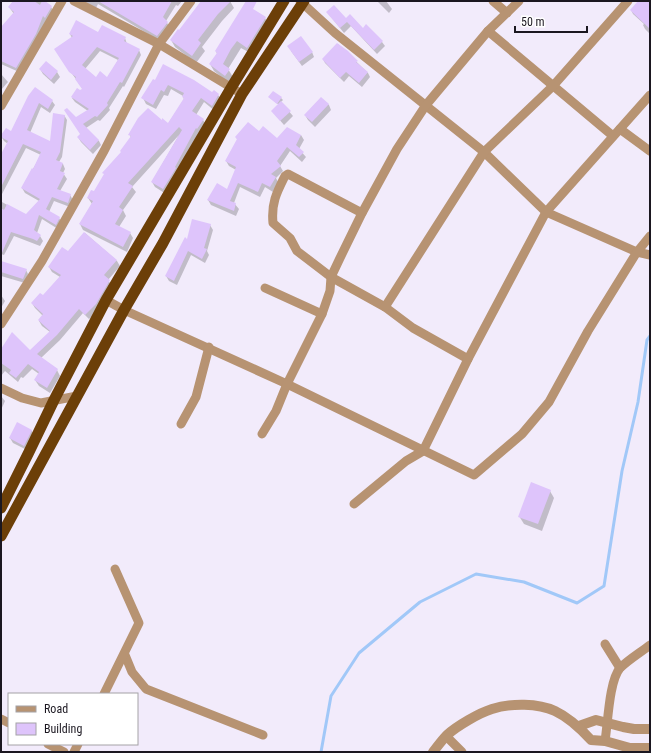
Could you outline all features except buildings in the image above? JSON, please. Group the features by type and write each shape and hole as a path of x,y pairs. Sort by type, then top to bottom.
{"highway":[{"path":"1,508 54,400 106,300 284,1"},
{"path":"1,536 124,310 163,243 242,94 302,2"},
{"path":"185,166 200,174"},
{"path":"29,452 42,459"}],"street":[{"path":"1,106 62,1"},
{"path":"74,1 158,44 242,94"},
{"path":"1,324 42,261 100,158 158,44 191,1"},
{"path":"493,1 507,13"},
{"path":"262,434 276,411 287,384 322,314 330,291 331,277 362,213 397,149 426,104 488,31 519,1"},
{"path":"385,307 484,152 553,86 628,1"},
{"path":"302,2 335,33 426,104 484,152 546,212 637,252 650,255"},
{"path":"488,31 613,136"},
{"path":"354,504 406,461 423,451 468,359 546,212 650,95"},
{"path":"620,129 650,152"},
{"path":"362,213 288,174 282,181 274,198 272,214 273,223 290,238 297,251 331,277 385,307 413,328 468,359"},
{"path":"106,300 124,310 209,347 287,384 474,475 522,434 549,402 588,331 637,252 650,236"},
{"path":"265,288 322,314"},
{"path":"181,424 196,397 209,347"},
{"path":"1,388 22,398 41,403 77,396"},
{"path":"105,693 125,655 132,636 140,623 115,569"},
{"path":"605,644 620,668"},
{"path":"605,741 609,707 615,678 620,668 650,645"},
{"path":"125,655 132,672 146,688 263,735"},
{"path":"433,752 446,736 462,723 491,709 510,705 544,707 555,711 579,726 591,740 605,741 630,748 650,748"},
{"path":"579,726 596,720 634,729 650,729"},
{"path":"446,736 462,752"},
{"path":"50,745 64,752"}],"waterway":[{"path":"321,752 331,696 359,653 420,602 476,574 524,582 577,603 604,586 622,471 638,402 647,340 650,336"}]}
